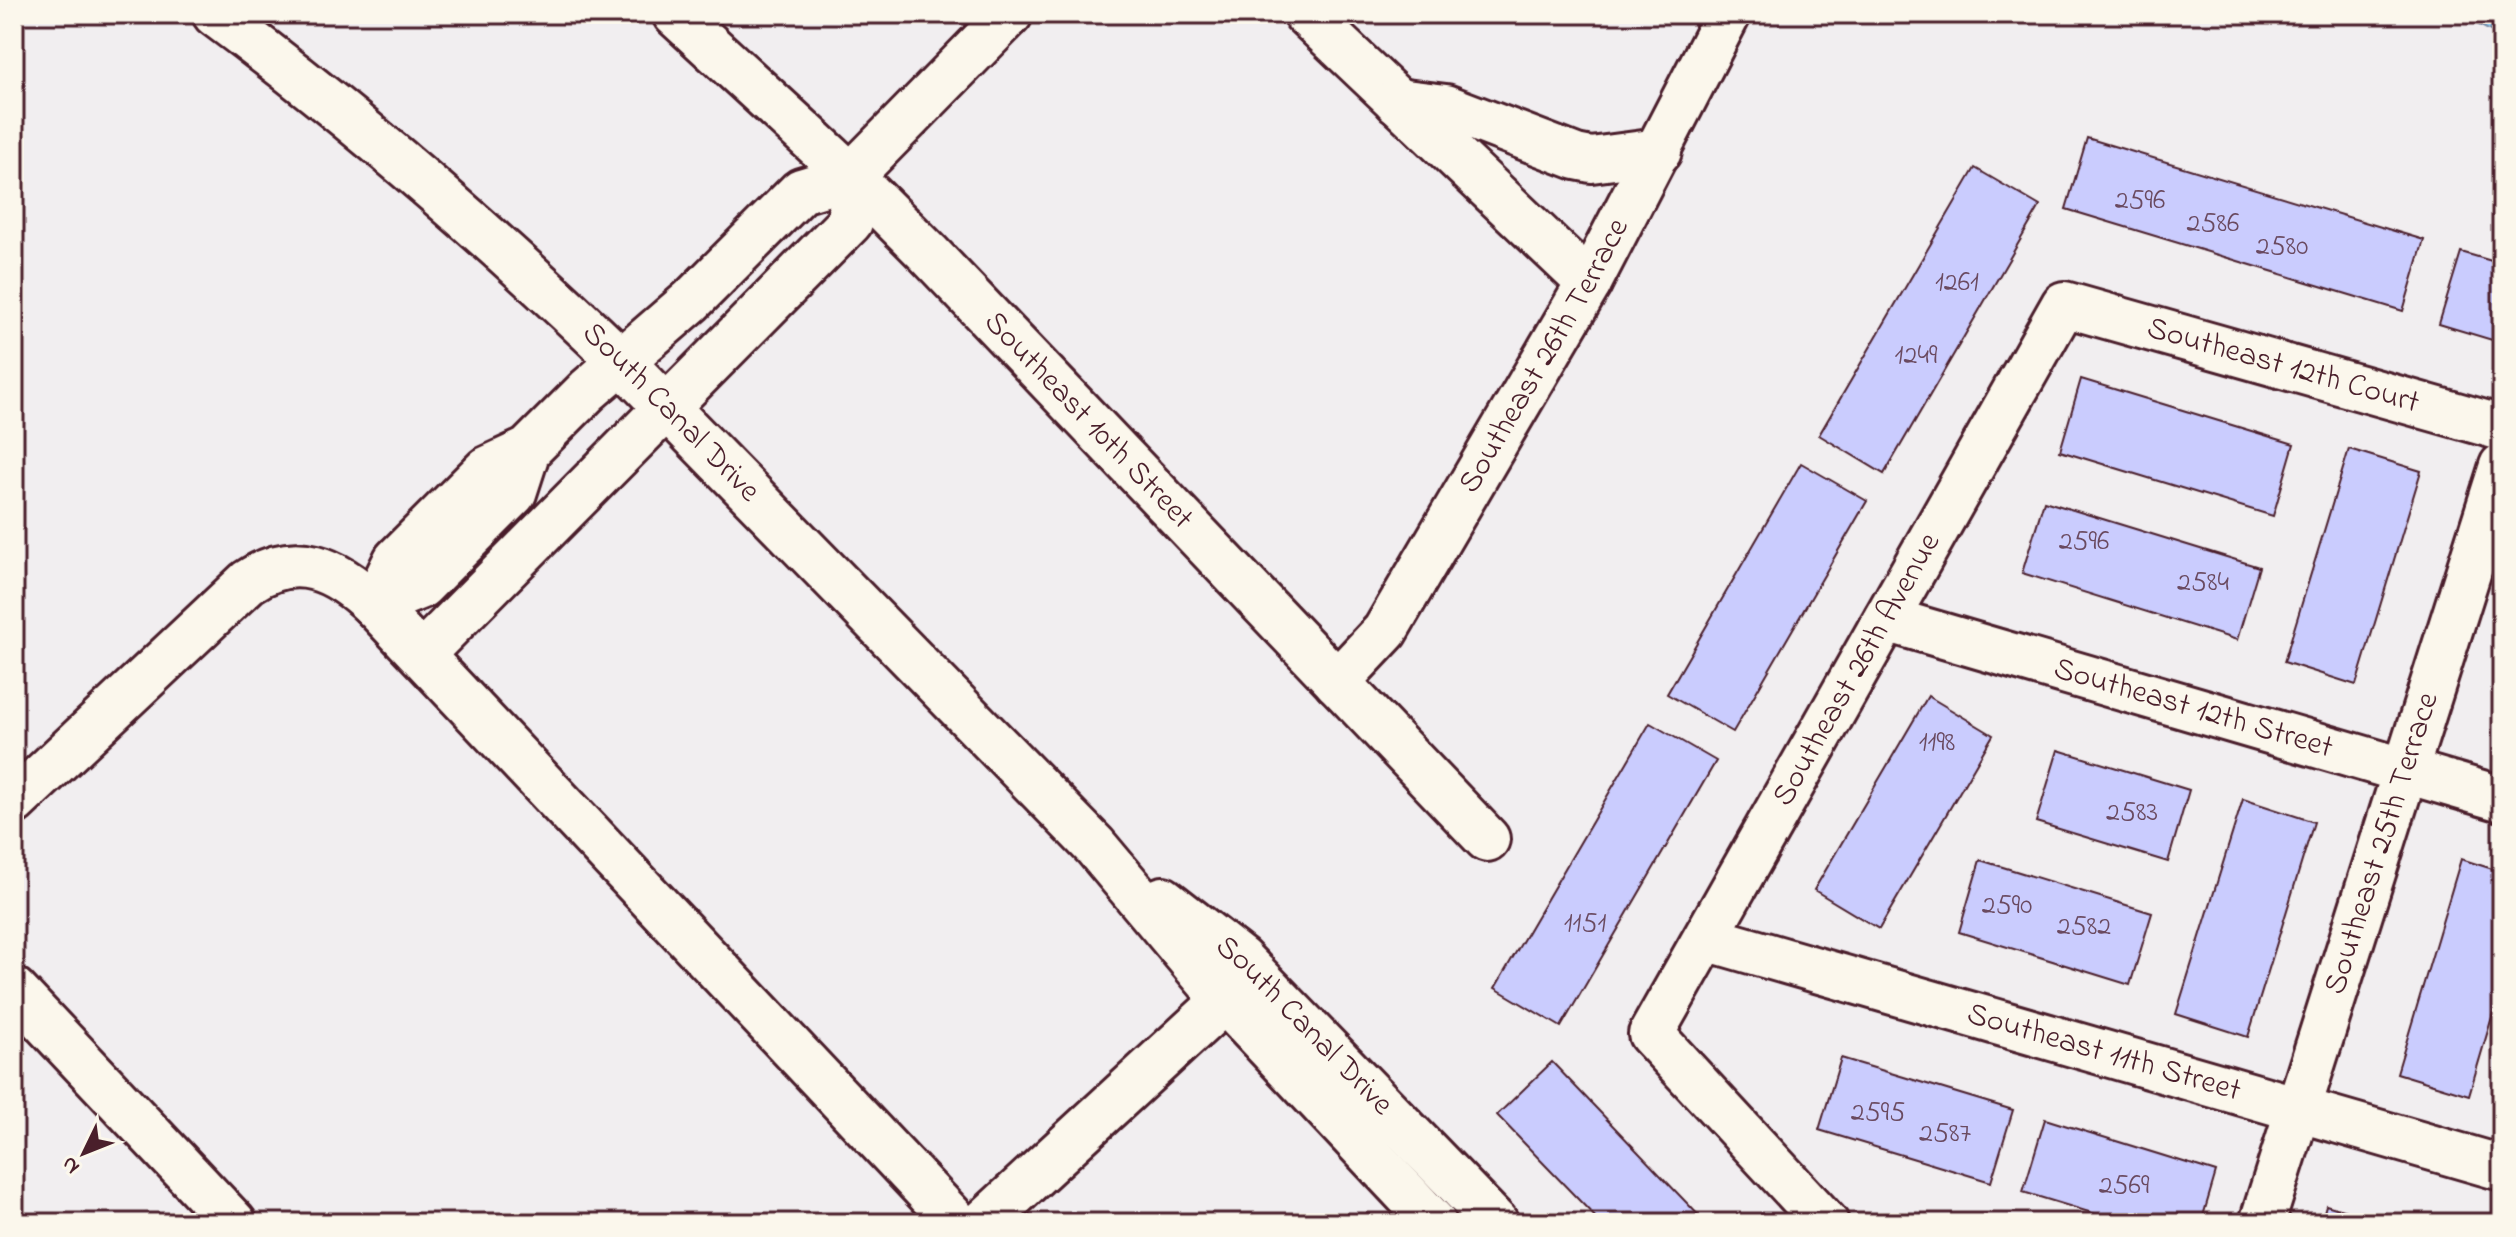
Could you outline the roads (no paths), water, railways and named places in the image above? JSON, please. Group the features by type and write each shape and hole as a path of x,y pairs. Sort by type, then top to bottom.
{"street":[{"name":"South Canal Drive","path":"215,14 417,177 550,293 621,361 1095,846 1239,987 1496,1223"},
{"name":"Southeast 10th Street","path":"675,14 851,176 1487,839"},
{"path":"374,605 396,560 487,469 528,450 621,361 674,316 801,191 851,176 1010,14"},
{"path":"1306,14 1589,283"},
{"name":"Southeast 26th Terrace","path":"1337,682 1385,631 1589,283 1728,14"},
{"path":"1397,101 1446,107 1591,160 1659,151"},
{"path":"422,654 850,222 851,176"},
{"path":"750,240 791,283"},
{"name":"Southeast 12th Court","path":"2064,304 2502,428"},
{"name":"Southeast 26th Avenue","path":"1826,1223 1651,1034 2064,304"},
{"name":"Southeast 25th Terrace","path":"2262,1223 2502,466"},
{"path":"14,802 259,574 291,564 319,566 349,581 422,654 957,1223"},
{"name":"Southeast 12th Street","path":"1886,619 2502,799"},
{"name":"Southeast 11th Street","path":"1706,938 2502,1168"},
{"name":"South Canal Drive","path":"1239,987 1434,1223"},
{"path":"983,1223 1239,987"},
{"path":"14,990 234,1223"}],"water":[{"path":"2458,14 2502,14 2502,37"}]}
